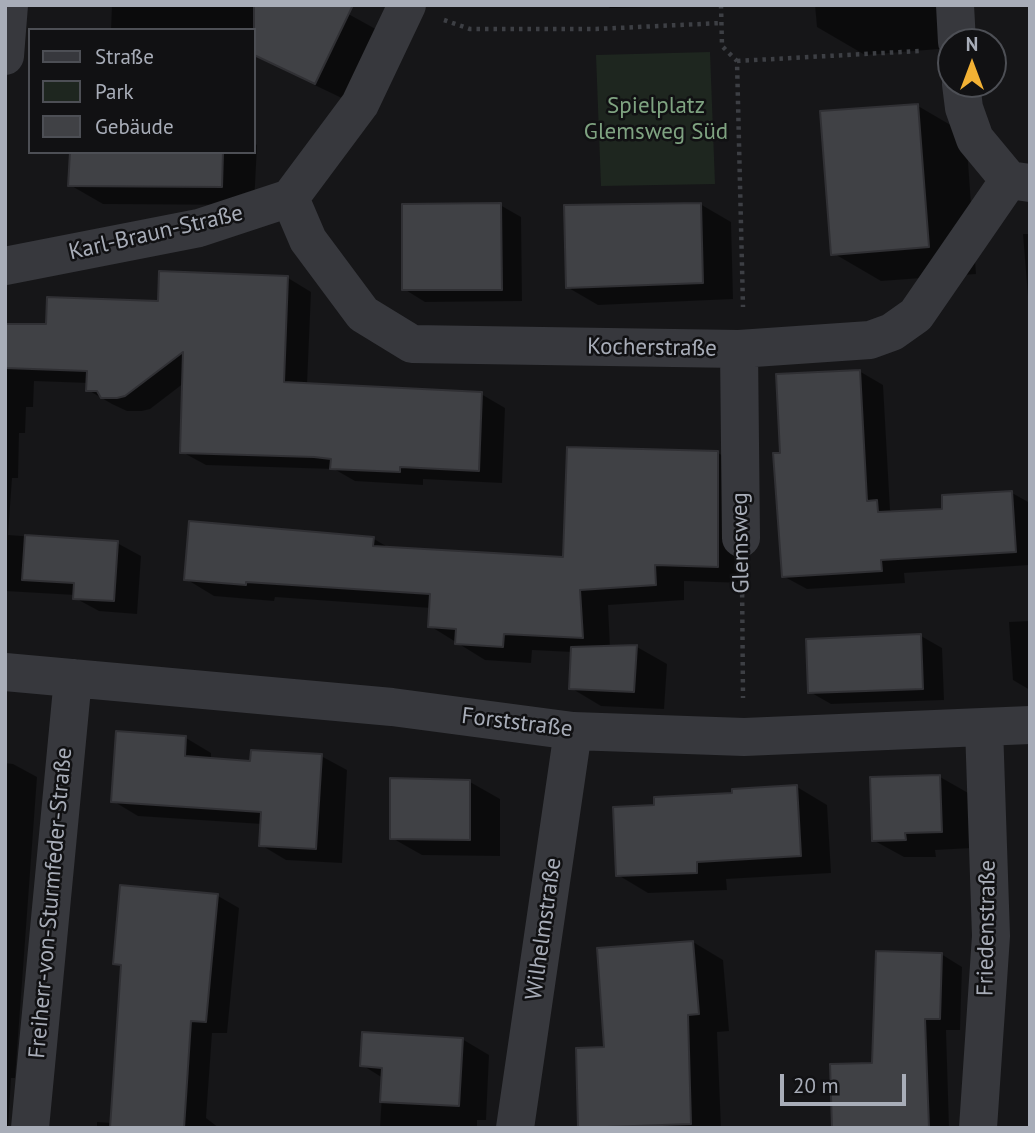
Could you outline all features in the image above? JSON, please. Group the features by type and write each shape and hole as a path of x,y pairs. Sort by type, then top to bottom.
{"street":[{"path":"5,56 9,5"},
{"path":"947,28 955,5"},
{"path":"290,198 360,104 406,6"},
{"path":"963,98 975,139 1019,181"},
{"name":"Kocherstraße","path":"290,198 308,240 363,314 412,344 738,349 870,340 892,332 916,315 1019,181"},
{"name":"Karl-Braun-Straße","path":"5,266 199,228 290,198"},
{"name":"Glemsweg","path":"738,349 741,538"},
{"name":"Forststraße","path":"5,672 392,707 573,731 744,737 1030,725"},
{"name":"Freiherr-von-Sturmfeder-Straße","path":"30,1128 73,678"},
{"name":"Friedenstraße","path":"978,1128 992,936 984,727"},
{"name":"Wilhelmstraße","path":"515,1128 573,731"}],"path":[{"path":"721,5 722,46 737,61 743,323 738,349"},
{"path":"406,6 470,29 596,29 721,23"},
{"path":"737,61 937,46"},
{"name":"Glemsweg","path":"741,538 744,737"}],"green space":[{"name":"Spielplatz Glemsweg Süd","path":"710,52 715,184 601,186 596,55"}],"building":[{"path":"254,5 353,5 315,84 256,56"},
{"path":"918,104 929,247 831,255 820,111"},
{"path":"70,154 223,154 222,187 68,186"},
{"path":"501,203 502,290 402,290 402,204"},
{"path":"701,203 703,283 566,288 564,205"},
{"path":"159,271 288,276 284,382 482,392 479,471 400,467 400,472 330,469 331,459 314,457 180,453 183,352 125,396 117,398 101,398 97,391 86,391 87,371 5,368 5,324 46,324 47,297 158,301"},
{"path":"860,370 867,501 877,500 878,512 942,509 942,495 1012,491 1016,552 881,560 882,571 782,577 773,453 780,453 776,374"},
{"path":"567,447 718,451 718,567 655,565 656,585 580,590 583,638 504,634 503,647 455,644 456,629 428,627 430,594 184,580 189,521 374,537 373,546 563,557"},
{"path":"25,535 118,541 114,601 73,599 74,583 22,580"},
{"path":"921,634 923,689 808,693 806,639"},
{"path":"637,645 634,692 569,689 571,647"},
{"path":"116,731 186,736 185,756 250,761 251,750 322,754 316,849 259,846 261,812 111,802"},
{"path":"940,775 942,832 905,833 906,840 872,841 870,777"},
{"path":"390,778 470,780 470,840 390,839"},
{"path":"797,785 801,856 697,862 697,873 616,876 613,807 654,805 654,797 732,793 732,789"},
{"path":"120,885 218,894 206,1022 191,1021 184,1128 110,1128 121,965 113,964"},
{"path":"693,941 699,1014 688,1015 691,1124 578,1128 576,1048 604,1047 597,948"},
{"path":"876,951 942,953 940,1019 925,1019 929,1128 832,1128 830,1064 872,1063"},
{"path":"362,1032 463,1038 459,1106 380,1102 382,1068 360,1066"}]}
